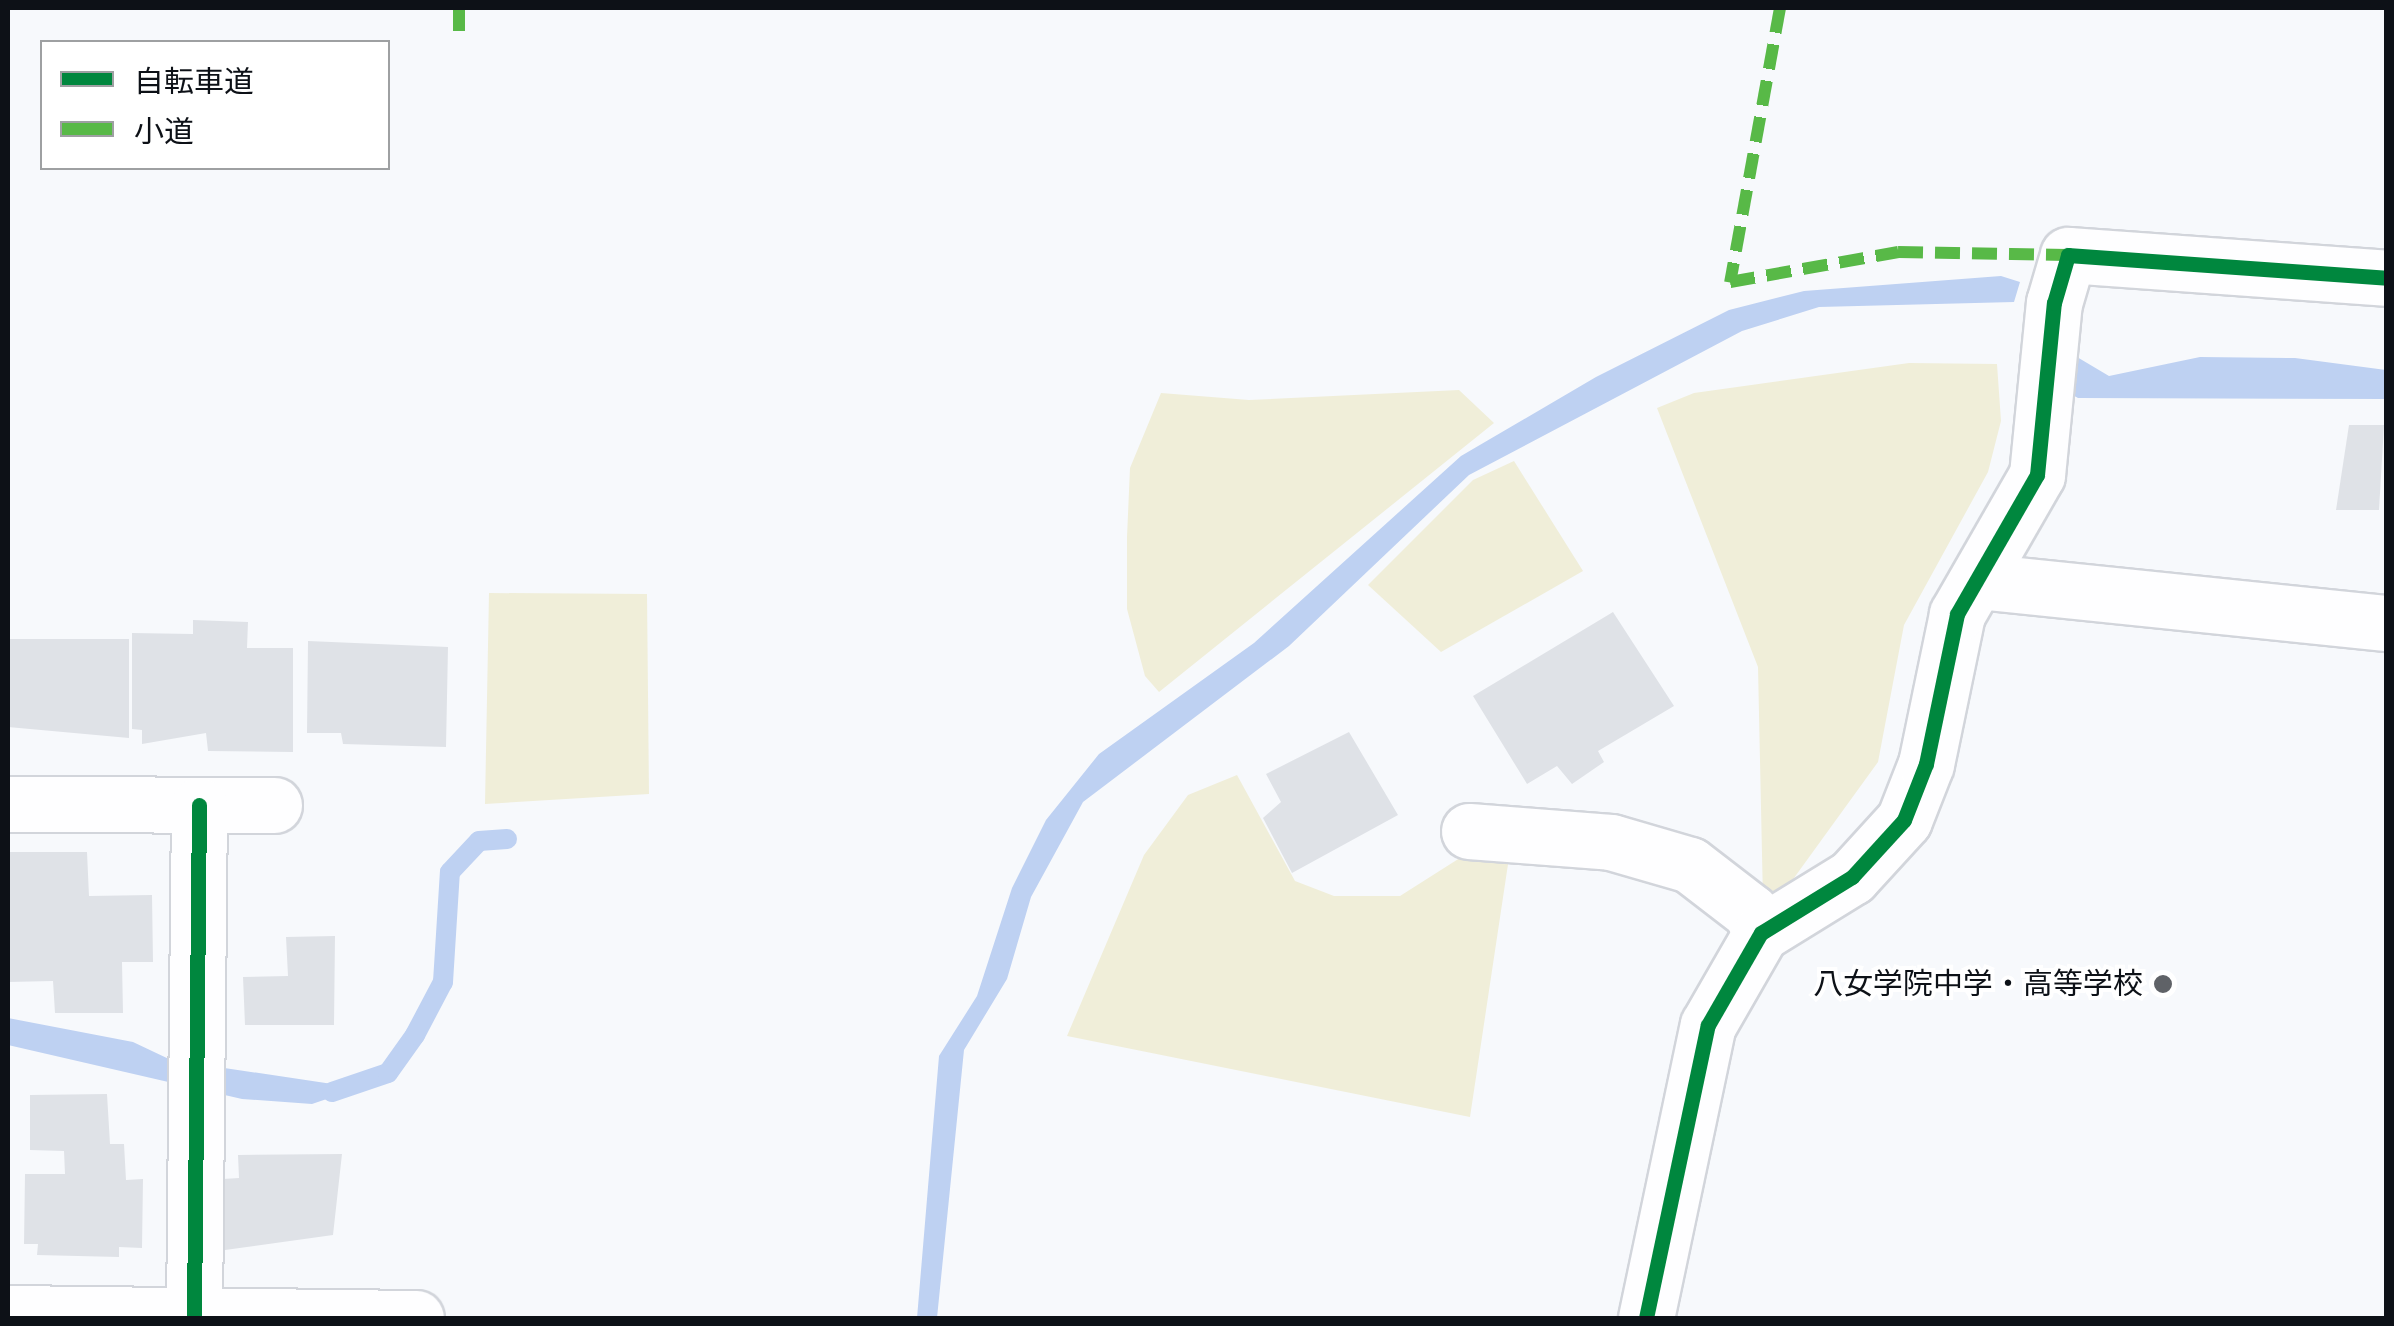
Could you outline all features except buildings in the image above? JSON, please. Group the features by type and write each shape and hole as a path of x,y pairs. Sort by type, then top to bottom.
{"street":[{"path":"1646,1318 1708,1025 1761,934 1852,877 1904,820 1926,764 1956,614 2038,476 2054,303 2068,255 2386,278"},
{"path":"1978,580 2386,623"},
{"path":"8,804 274,805"},
{"path":"194,1315 199,805"},
{"path":"1469,830 1610,842 1690,865 1751,912 1761,934"},
{"path":"8,1312 416,1318"}],"shaded area":[{"path":"1909,363 1997,364 2001,421 1988,472 1904,625 1878,762 1786,889 1763,901 1758,667 1657,408 1694,393"},
{"path":"1459,390 1494,423 1159,692 1145,676 1127,609 1127,537 1130,468 1161,393 1249,400"},
{"path":"1514,461 1583,571 1441,652 1368,585 1473,480"},
{"path":"489,593 647,594 649,794 485,804"},
{"path":"1237,775 1295,881 1334,896 1400,896 1463,856 1510,851 1470,1117 1067,1036 1144,855 1188,795"}],"water":[{"path":"2001,276 2020,282 2014,302 1819,307 1742,331 1469,475 1289,646 1083,802 1031,897 1007,979 964,1050 937,1318 917,1318 939,1056 977,996 1012,888 1046,820 1099,754 1254,643 1461,456 1596,377 1729,310 1804,291"},
{"path":"2072,311 2077,357 2109,376 2200,357 2295,358 2386,370 2386,399 2078,398 2062,389"},
{"path":"8,1018 133,1042 171,1060 359,1088 312,1104 242,1099 8,1045"}],"waterway":[{"path":"332,1092 388,1073 415,1035 443,982 450,872 479,841 507,839"}],"marked path":[{"path":"459,8 459,31"},
{"path":"1780,8 1730,282 1898,252 2068,255"}],"cycle path":[{"path":"1646,1318 1708,1025 1761,933 1852,877 1904,820 1926,764 1957,614 2037,475 2054,303 2068,255 2386,278"},
{"path":"194,1315 199,805"}],"place":[{"name":"八女学院中学・高等学校","path":"2163,984"}]}
